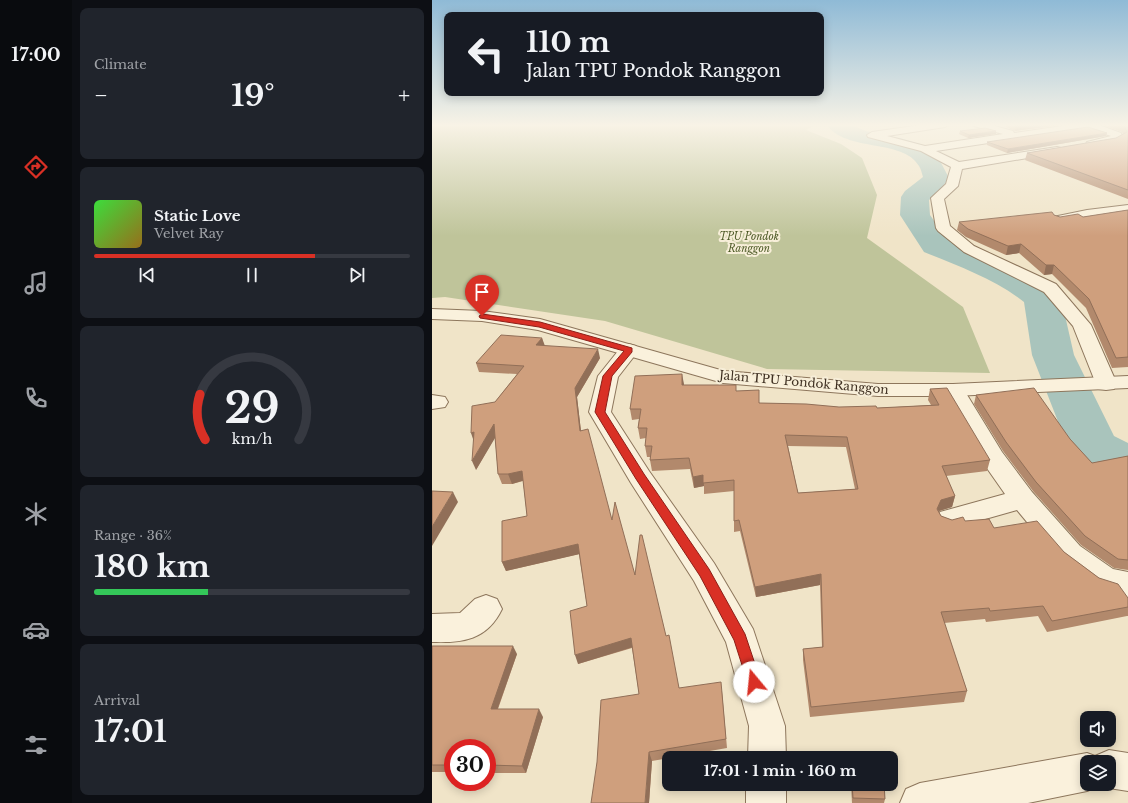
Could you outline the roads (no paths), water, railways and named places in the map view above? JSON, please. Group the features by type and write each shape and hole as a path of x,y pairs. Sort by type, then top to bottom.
{"street":[{"path":"948,161 957,166 984,161"},
{"path":"957,166 952,186 937,198 942,228 969,249 1050,288 1082,326 1099,384"},
{"path":"1058,220 1087,214 1128,209"},
{"name":"Jalan TPU Pondok Ranggon","path":"432,314 482,316 540,324 723,377 878,390 953,390 1128,382"},
{"path":"629,350 608,376 600,412 640,477 704,572 741,639 767,726 766,751"},
{"path":"953,390 993,458 1023,499 1070,554 1105,579 1128,585"},
{"path":"950,518 1023,499"},
{"path":"432,628 462,628 476,621 486,609"},
{"path":"1116,770 1128,772"},
{"path":"920,803 963,800 1080,774"},
{"path":"766,791 766,803"}],"waterway":[{"path":"928,161 931,165 936,178 929,187 915,197 915,215 935,245 992,268 1025,285 1042,298 1053,355 1094,447 1128,465"}],"park label":[{"name":"TPU Pondok Ranggon","path":"749,242"}]}
